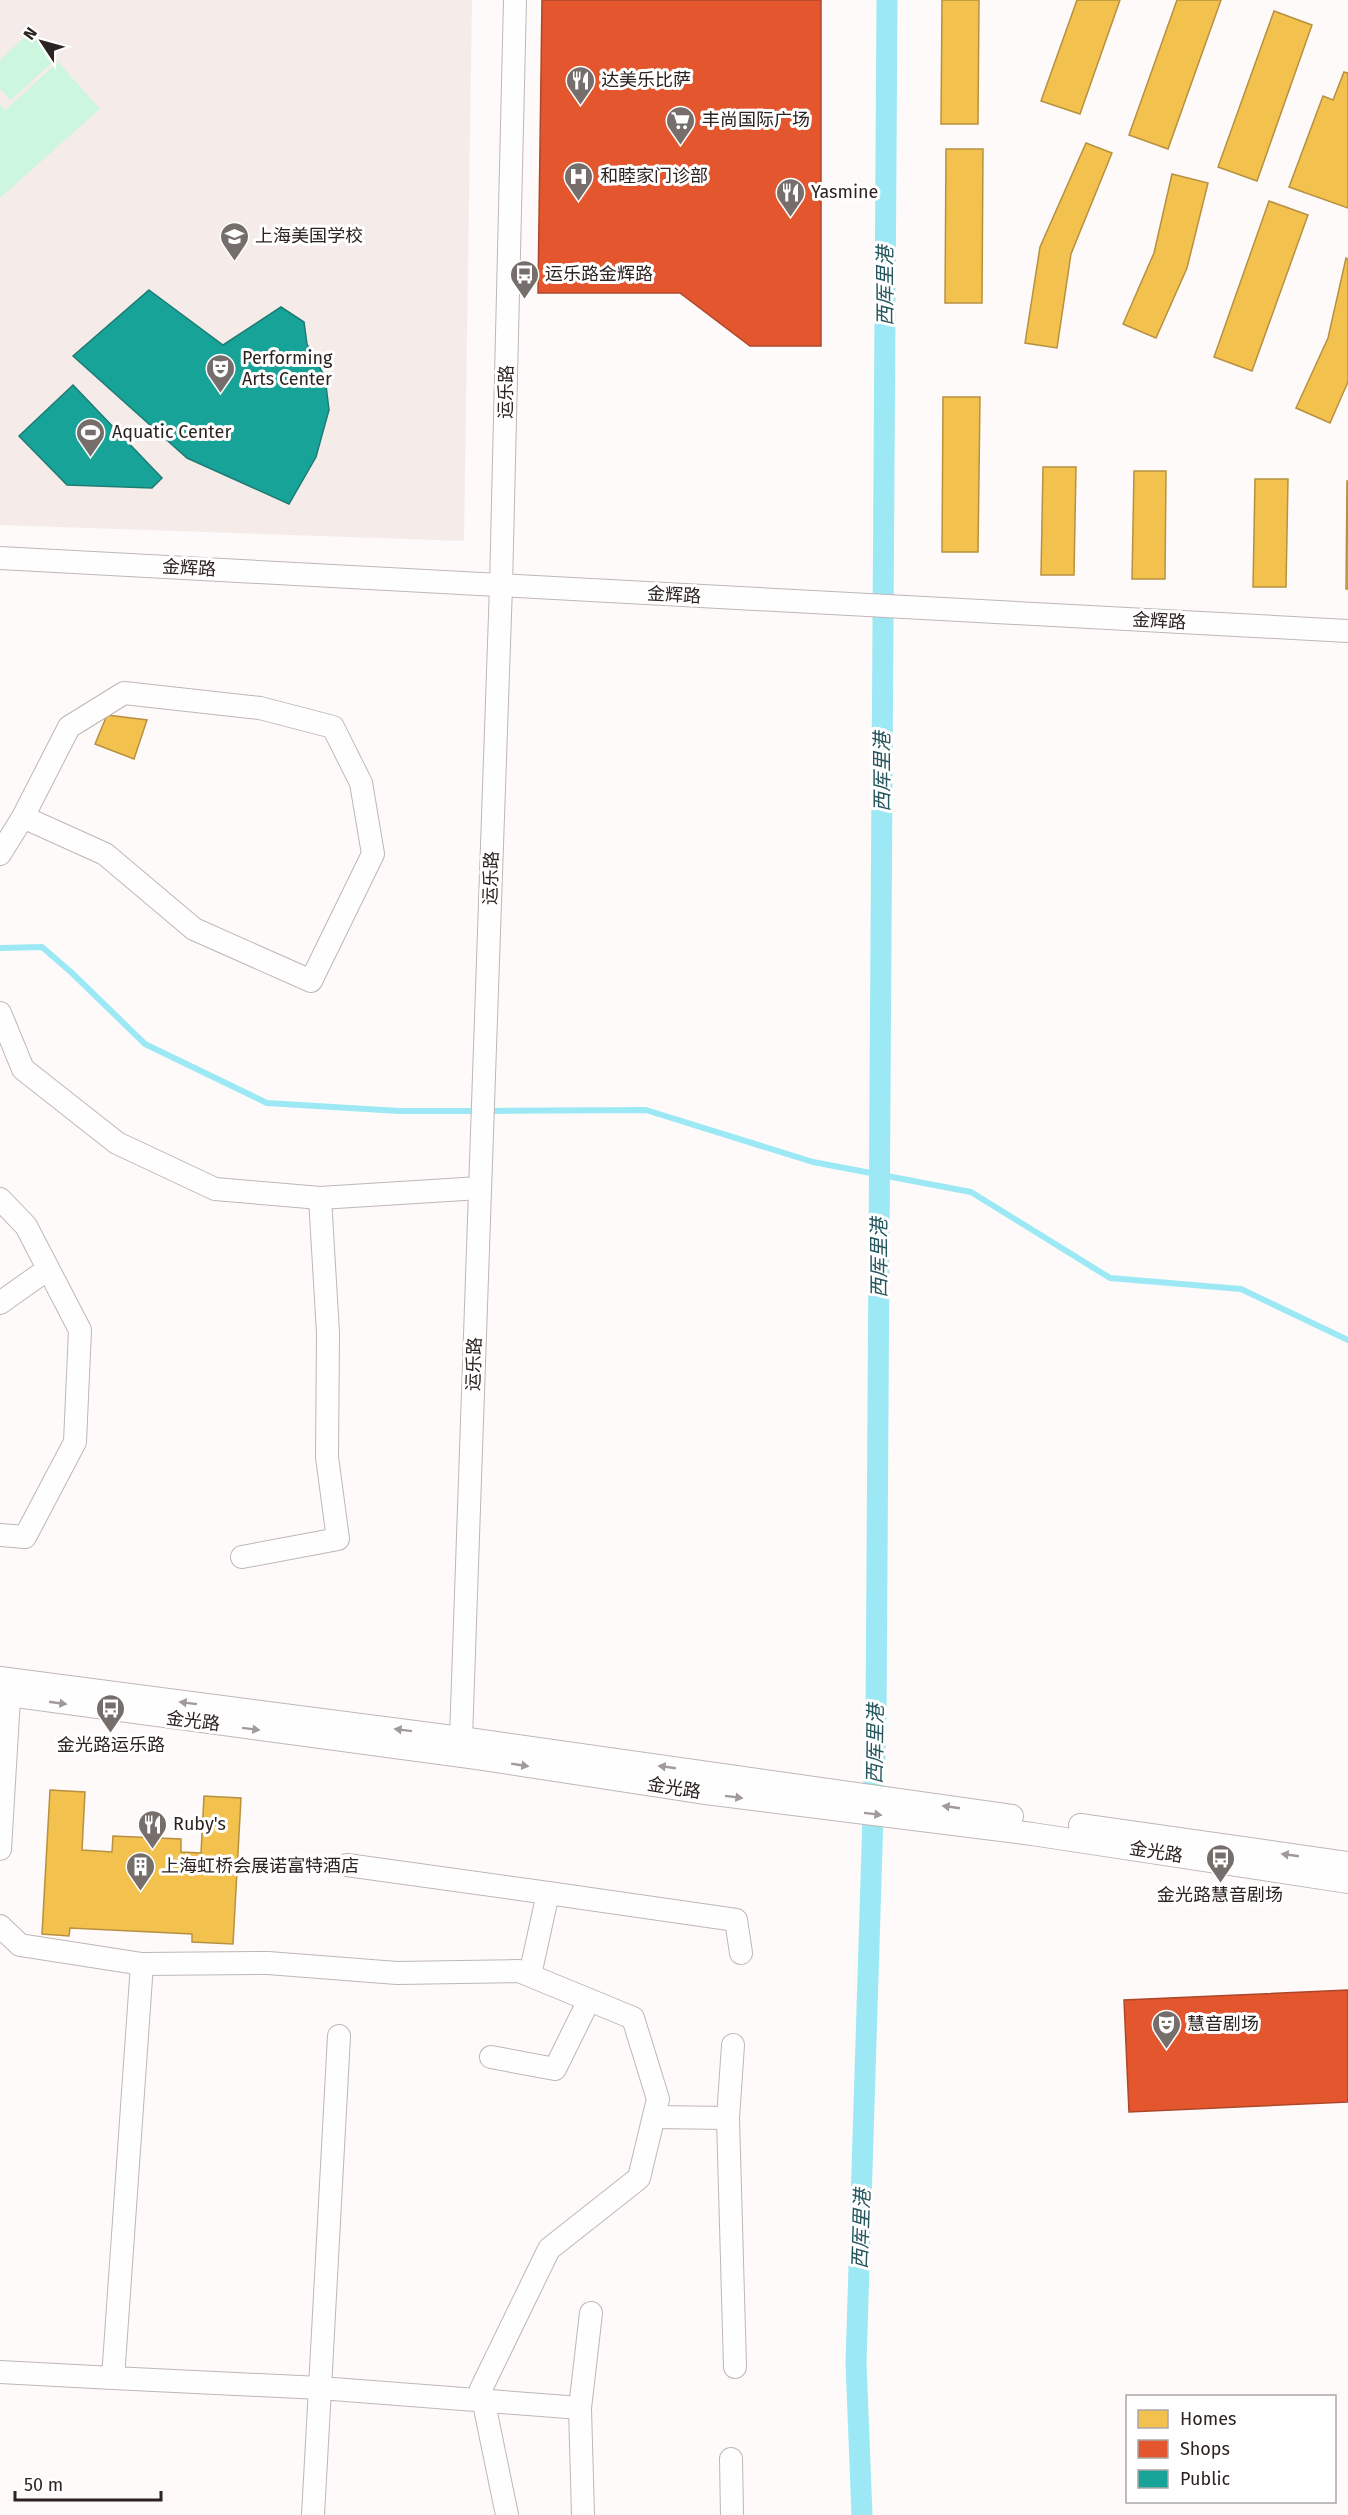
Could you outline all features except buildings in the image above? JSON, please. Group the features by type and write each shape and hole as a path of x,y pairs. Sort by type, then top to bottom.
{"street":[{"name":"运乐路","path":"461,1747 501,586 515,0"},
{"name":"金辉路","path":"0,558 1348,631"},
{"path":"0,854 23,817 69,728 124,693 260,708 333,727 360,783 373,854 311,981 194,929 105,854 23,817"},
{"path":"0,1012 5,1042 23,1069 117,1143 215,1189 320,1198 480,1188"},
{"path":"242,1557 338,1539 327,1457 328,1333 320,1198"},
{"path":"0,1199 26,1226 80,1330 75,1442 25,1537 0,1535"},
{"path":"0,1303 48,1269"},
{"path":"0,1849 5,1687"},
{"name":"金光路","path":"5,1687 461,1747 830,1799 915,1819 1043,1835 1348,1882"},
{"name":"金光路","path":"830,1799 892,1799 1348,1863"},
{"path":"346,1864 736,1920 741,1953"},
{"path":"530,1975 548,1893"},
{"path":"0,1926 20,1945 141,1964 268,1964 397,1973 519,1971 633,2018 658,2099 639,2178 549,2249 481,2389 507,2515"},
{"path":"112,2378 141,1964"},
{"path":"491,2057 555,2069 589,2000"},
{"path":"313,2515 339,2036"},
{"path":"733,2045 728,2118 735,2367"},
{"path":"654,2117 728,2118"},
{"path":"583,2515 580,2408 591,2313"},
{"path":"0,2372 320,2388 580,2408"},
{"path":"731,2459 732,2515"}],"shaded area":[{"name":"上海美国学校","path":"0,0 472,0 464,541 0,525"}],"green space":[{"path":"32,30 57,58 11,100 0,89 0,60"},
{"path":"58,62 100,109 0,198 0,104 5,110"}],"waterway":[{"name":"西厍里港","path":"862,2515 856,2363 876,1719 887,0"},
{"path":"0,948 42,947 145,1044 267,1103 399,1111 478,1111"},
{"path":"488,1111 646,1110 813,1162 971,1192 1110,1278 1241,1289 1348,1340"}],"place":[{"name":"达美乐比萨","path":"580,106"},
{"name":"丰尚国际广场","path":"681,146"},
{"name":"和睦家门诊部","path":"579,202"},
{"name":"Yasmine","path":"790,218"},
{"name":"上海美国学校","path":"234,262"},
{"name":"运乐路金辉路","path":"524,300"},
{"name":"Performing Arts Center","path":"221,394"},
{"name":"Aquatic Center","path":"91,458"},
{"name":"金光路运乐路","path":"111,1734"},
{"name":"Ruby's","path":"152,1850"},
{"name":"金光路慧音剧场","path":"1220,1884"},
{"name":"上海虹桥会展诺富特酒店","path":"140,1892"},
{"name":"慧音剧场","path":"1166,2050"}]}
